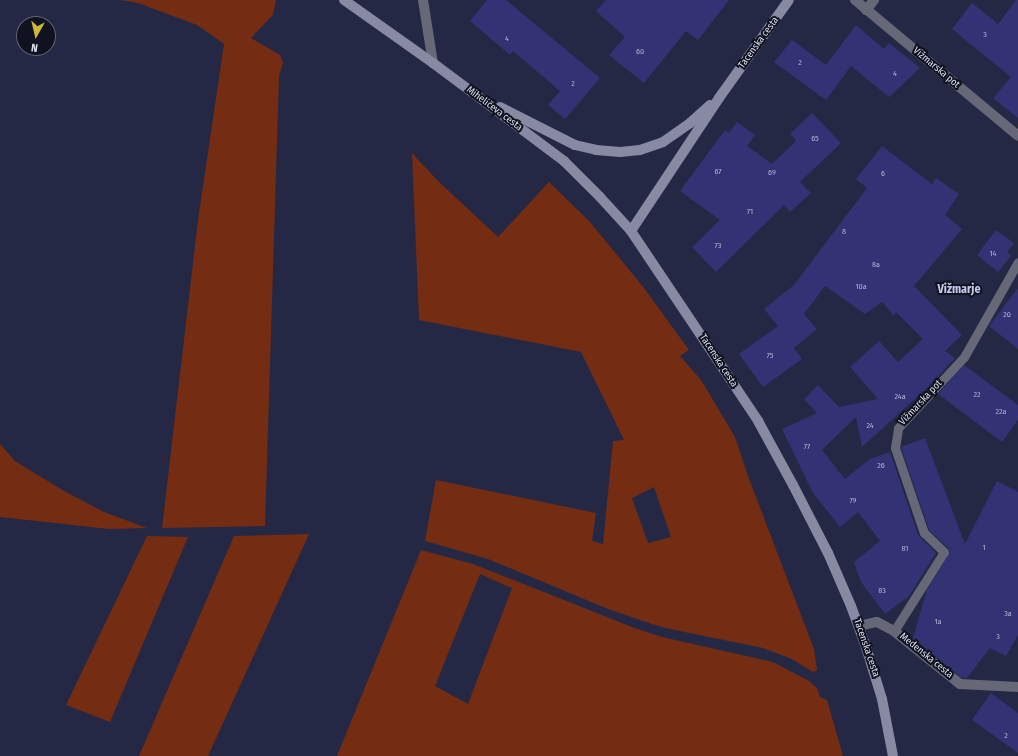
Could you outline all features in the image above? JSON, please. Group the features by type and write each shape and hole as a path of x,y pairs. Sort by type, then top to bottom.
{"main road":[{"name":"Miheličeva cesta","path":"344,0 433,63 564,161 631,231"},
{"name":"Tacenska cesta","path":"789,0 719,98 631,231 758,422 794,485 828,553 858,626 878,686 893,756"},
{"path":"472,93 575,145 596,150 620,152 640,150 662,142 690,124 719,98"}],"street":[{"path":"423,0 433,63"},
{"name":"Vižmarska pot","path":"855,0 1018,136"},
{"path":"866,10 874,0"},
{"name":"Medenska cesta","path":"858,626 877,622 894,631 960,684 1018,687"}],"lane":[{"name":"Vižmarska pot","path":"894,631 944,552 924,533 895,448 898,428 964,357 1018,262"}],"shaded area":[{"path":"120,0 276,0 273,15 251,38 280,55 283,63 279,76 265,526 162,528 198,220 224,44 197,25 138,3"},
{"path":"412,153 438,181 498,237 549,182 590,222 644,288 689,350 680,356 701,380 735,437 748,476 814,649 817,670 813,672 792,659 763,648 665,628 646,622 608,609 488,559 425,541 436,480 596,513 592,541 603,544 613,441 624,440 581,352 419,320","holes":["654,487 671,537 648,543 632,498"]},
{"path":"0,444 15,461 64,491 104,512 147,528 109,529 0,517"},
{"path":"309,534 208,756 139,756 234,536"},
{"path":"147,536 188,537 110,722 66,705"},
{"path":"421,550 473,564 632,627 662,637 773,662 809,681 817,688 820,697 827,700 843,756 337,756","holes":["480,574 512,588 468,704 435,686"]}],"building":[{"path":"487,0 506,0 600,78 565,119 548,105 560,91 513,51 510,55 470,21"},
{"path":"606,0 729,0 698,40 686,31 644,83 609,55 625,37 596,11"},
{"path":"1016,0 1018,0 1018,118 993,98 1011,77 952,29 972,3 998,24"},
{"path":"856,25 884,49 889,43 920,68 889,97 851,66 826,100 774,62 792,40 826,65"},
{"path":"812,113 841,143 800,182 811,193 790,212 784,205 716,272 692,247 720,220 680,191 725,130 729,133 737,122 755,135 747,146 772,164 796,141 790,134"},
{"path":"882,146 932,184 936,178 959,194 945,215 962,229 914,286 962,335 945,351 955,358 928,387 862,447 856,417 822,450 838,470 835,473 839,471 845,479 870,459 890,452 918,535 936,553 909,596 885,614 861,582 854,562 880,541 858,512 840,527 813,493 782,429 817,413 804,399 818,385 839,407 878,399 850,367 879,341 898,362 923,339 896,312 894,316 882,302 865,314 825,286 804,314 817,329 794,348 802,359 763,387 739,354 778,326 764,309 794,285 867,188 856,179"},
{"path":"996,230 1014,243 1007,252 1011,256 998,272 977,255"},
{"path":"1018,288 1018,349 989,326"},
{"path":"964,365 1018,405 1018,420 1002,442 938,394"},
{"path":"925,438 965,544 997,481 1018,492 1018,635 1006,656 990,648 967,678 962,678 913,638 927,590 950,552 948,548 929,530 901,447"},
{"path":"991,693 1018,713 1018,753 972,720"}],"district":[{"name":"Vižmarje","path":"959,290"}]}
